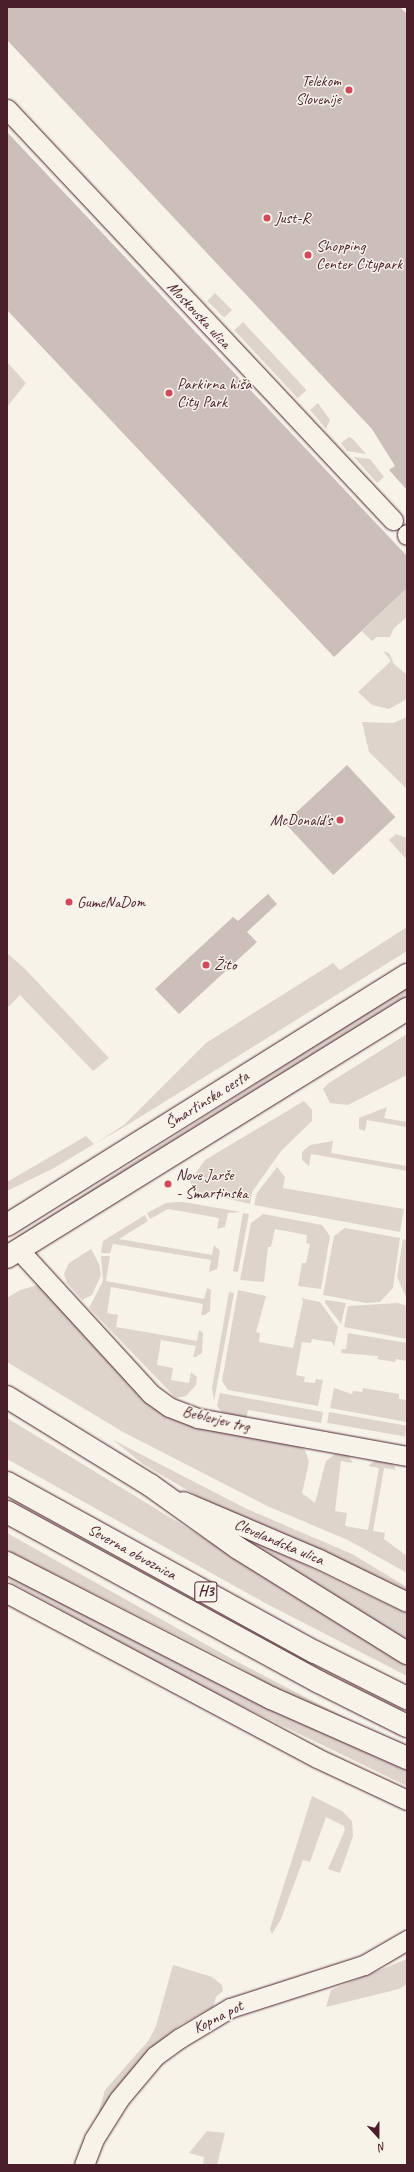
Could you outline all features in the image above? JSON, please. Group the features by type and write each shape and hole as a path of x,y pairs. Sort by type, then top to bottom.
{"main road":[{"name":"Šmartinska cesta","path":"7,1225 407,975"},
{"name":"Šmartinska cesta","path":"13,1253 407,1009"},
{"path":"7,1397 150,1485 238,1548 407,1654"},
{"name":"Severna obvoznica","path":"7,1483 315,1652 407,1698"},
{"name":"Severna obvoznica","path":"7,1512 318,1682 407,1726"},
{"path":"7,1563 271,1698 407,1758"}],"street":[{"name":"Moskovska ulica","path":"7,109 393,520"},
{"name":"Beblerjev trg","path":"13,1253 151,1394 169,1407 198,1418 407,1456"},
{"name":"Clevelandska ulica","path":"150,1485 319,1559 407,1602"},
{"path":"7,1593 317,1758 407,1800"},
{"name":"Kopna pot","path":"84,2165 94,2139 119,2100 155,2056 180,2038 230,2008 364,1965 407,1940"}],"shaded area":[{"path":"215,293 232,310 224,318 207,301"},
{"path":"243,322 306,390 298,398 234,330"},
{"path":"7,362 26,383 7,407"},
{"path":"318,403 330,420 326,429 310,410"},
{"path":"349,437 353,439 366,454 347,451 341,443"},
{"path":"354,457 370,459 384,477 377,483"},
{"path":"407,588 407,617 394,628 390,637 377,637 372,641 362,631"},
{"path":"383,651 389,653 394,664 407,675 407,699 389,709 372,705 358,692 391,661"},
{"path":"407,717 407,789 369,752 362,722 393,723"},
{"path":"396,834 407,838 407,860 389,840"},
{"path":"407,927 407,951 124,1127 94,1144 124,1125 206,1043 333,963 340,970"},
{"path":"7,953 25,969 109,1058 93,1071 20,995 7,1008"},
{"path":"407,987 407,997 7,1247 7,1243"},
{"path":"407,1034 407,1075 348,1105 330,1103 323,1089 329,1083"},
{"path":"304,1101 312,1110 312,1121 281,1151 252,1192 250,1204 194,1191 190,1181 205,1160"},
{"path":"387,1107 384,1118 407,1122 407,1127 367,1120 365,1131 359,1129 359,1118"},
{"path":"86,1136 94,1144 54,1168 7,1191 7,1182"},
{"path":"333,1141 331,1153 407,1166 407,1171 311,1154 309,1166 302,1160 302,1152 310,1145"},
{"path":"277,1167 285,1177 283,1188 404,1209 400,1232 254,1205 257,1193"},
{"path":"183,1202 241,1212 228,1213 225,1227 217,1229 219,1218 168,1209 150,1219 147,1213 166,1203"},
{"path":"243,1213 249,1214 238,1272 233,1271"},
{"path":"263,1214 322,1225 330,1236 321,1289 298,1286 302,1263 306,1263 310,1244 306,1243 307,1235 275,1229 271,1247 268,1247 264,1282 240,1280 251,1223"},
{"path":"145,1215 148,1221 119,1239 212,1255 214,1245 220,1251 217,1269 209,1272 211,1260 113,1244 110,1253 101,1253 103,1241"},
{"path":"345,1228 400,1238 393,1288 380,1302 366,1303 323,1295 334,1236"},
{"path":"403,1239 407,1240 407,1299 397,1277"},
{"path":"91,1249 99,1264 101,1275 92,1295 82,1300 67,1283 64,1274 69,1263"},
{"path":"101,1256 110,1256 106,1281 204,1299 207,1288 211,1290 210,1311 205,1315 201,1315 203,1304 111,1287 107,1313 118,1315 116,1327 197,1341 199,1330 203,1333 202,1353 196,1357 193,1357 196,1346 161,1340 157,1365 173,1368 171,1380 189,1383 191,1372 197,1377 196,1385 186,1396 176,1398 89,1308 103,1281"},
{"path":"38,1285 148,1401 164,1413 204,1429 299,1446 305,1450 309,1462 302,1493 315,1503 326,1461 335,1454 348,1455 353,1463 341,1461 335,1511 347,1513 345,1526 368,1530 379,1468 368,1466 376,1460 393,1463 396,1470 384,1468 373,1531 385,1533 384,1539 407,1556 407,1573 348,1540 267,1506 123,1432 7,1362 7,1298 20,1290"},
{"path":"238,1290 266,1296 256,1332 260,1333 259,1342 293,1348 303,1301 301,1298 320,1302 338,1327 334,1347 332,1342 312,1339 311,1343 302,1342 296,1375 305,1377 304,1382 315,1383 316,1379 323,1380 318,1406 228,1390 222,1381"},
{"path":"229,1292 234,1293 214,1401 212,1388"},
{"path":"325,1300 346,1303 341,1324 325,1303"},
{"path":"398,1303 407,1306 407,1339 344,1327 348,1306"},
{"path":"348,1333 407,1343 407,1361 396,1359 395,1362 377,1359 378,1356 341,1353 342,1349 346,1349"},
{"path":"334,1388 352,1394 353,1391 362,1392 363,1388 399,1394 399,1399 407,1400 407,1422 330,1408"},
{"path":"220,1393 323,1412 321,1423 248,1410 246,1421 222,1412 217,1406"},
{"path":"329,1412 407,1426 405,1437 327,1423"},
{"path":"7,1418 407,1662 407,1676 265,1603 7,1459"},
{"path":"113,1440 247,1509 352,1554 407,1587 407,1594 211,1504 143,1464"},
{"path":"7,1533 232,1659 359,1725 359,1727 290,1697 230,1662 7,1550"},
{"path":"251,1539 407,1614 407,1643 249,1544"},
{"path":"7,1572 407,1767 407,1786 225,1698 223,1699 7,1580"},
{"path":"312,1796 342,1811 352,1821 353,1836 340,1873 328,1869 345,1830 344,1826 326,1817 310,1862 303,1860 281,1919 272,1934 270,1929"},
{"path":"407,1959 407,1984 399,1989 326,2007 331,1990"},
{"path":"173,1965 212,1977 222,1985 223,1991 216,1997 213,2007 180,2025 147,2052 95,2125 105,2090 149,2040 156,2026"},
{"path":"207,2131 225,2133 217,2165 203,2165 204,2157 189,2153"}],"building":[{"name":"Shopping Center Citypark","path":"7,7 400,7 407,14 407,490 389,470 395,466 372,429 7,40"},
{"name":"Parkirna hiša City Park","path":"7,132 407,556 407,588 334,657 7,310"},
{"name":"McDonald's","path":"347,765 395,817 333,875 285,823"},
{"name":"Žito","path":"268,894 277,904 247,932 257,942 179,1014 155,989 233,917 238,921"}],"place":[{"name":"Telekom Slovenije","path":"349,90"},
{"name":"Just-R","path":"267,218"},
{"name":"Shopping Center Citypark","path":"308,255"},
{"name":"Parkirna hiša City Park","path":"169,393"},
{"name":"McDonald's","path":"340,820"},
{"name":"GumeNaDom","path":"69,902"},
{"name":"Žito","path":"206,965"},
{"name":"Nove Jarše - Šmartinska","path":"168,1184"}]}
